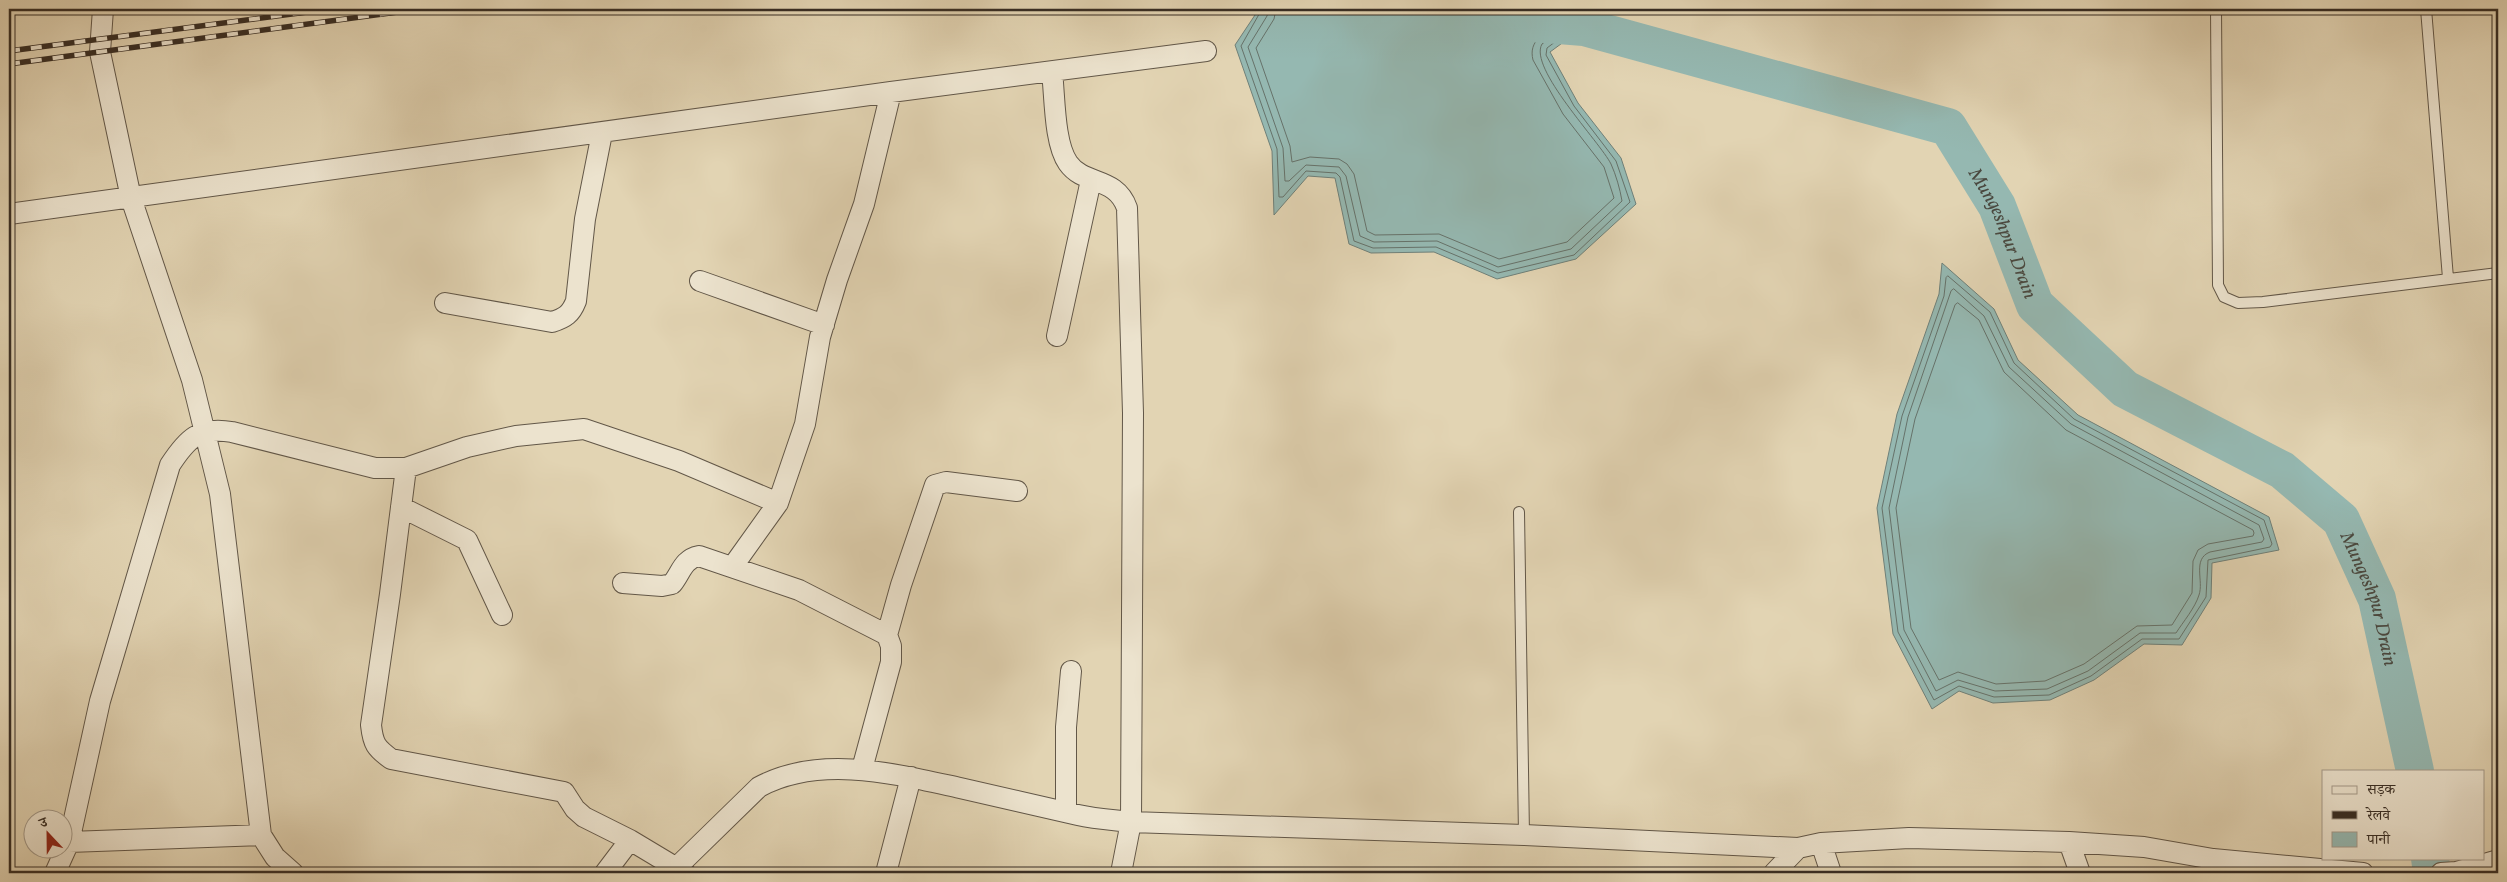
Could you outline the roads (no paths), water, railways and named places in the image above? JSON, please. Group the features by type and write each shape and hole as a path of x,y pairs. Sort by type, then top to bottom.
{"street":[{"path":"103,9 100,52 130,198 192,380 220,494 261,835 275,857 293,873"},
{"path":"9,214 891,92 1206,51"},
{"path":"1052,72 1061,149 1069,165 1091,180 1112,188 1123,195 1127,208 1133,413 1131,822 1122,873"},
{"path":"733,566 778,503 805,424 824,325 837,280 864,204 891,92"},
{"path":"445,303 552,322 563,319 572,311 576,301 585,219 602,133"},
{"path":"1057,336 1091,180"},
{"path":"700,281 824,325"},
{"path":"72,828 100,702 170,465 184,444 204,431 220,430 232,432 375,468 406,468 487,442 516,436 584,429 680,461 778,503"},
{"path":"406,468 371,725 372,738 378,749 391,759 555,788 564,792 575,809 584,817 630,840 681,870 759,787 775,778 811,770 862,769 912,777 1066,812 1131,822 1798,848 1821,843 1909,838 2069,842 2144,847 2216,866 2363,873"},
{"path":"862,769 891,662 891,646 887,635 901,585 935,485 946,482 1017,492"},
{"path":"401,507 467,540 502,615"},
{"path":"623,583 662,586 672,584 684,565 691,558 699,556 799,590 887,635"},
{"path":"1066,812 1066,727 1071,671"},
{"path":"886,873 912,777"},
{"path":"72,842 261,835"},
{"path":"605,873 630,840"},
{"path":"2069,842 2080,873"},
{"path":"1821,843 1831,873"},
{"path":"1774,873 1798,848"},
{"path":"55,873 61,860"},
{"path":"2449,873 2476,870 2498,860"}],"lane":[{"path":"2216,9 2218,285 2224,298 2238,303 2263,302 2498,273"},
{"path":"2426,9 2448,278"},
{"path":"1519,512 1524,836"}],"water":[{"path":"1259,9 1570,9 1584,27 1550,52 1578,103 1621,158 1636,204 1576,259 1497,279 1434,252 1371,253 1349,244 1335,178 1308,176 1274,215 1272,151 1235,45"},
{"path":"1942,263 1994,309 2018,360 2078,415 2269,517 2279,550 2212,563 2211,598 2182,645 2144,644 2094,680 2050,700 1993,703 1959,691 1932,709 1893,634 1877,508 1897,414 1939,294"}],"waterway":[{"name":"Mungeshpur Drain","path":"1533,23 1584,27 1948,127 1997,206 2035,305 2125,389 2282,470 2341,520 2377,599 2415,770"},
{"name":"Mungeshpur Drain","path":"2430,860 2432,873"}],"railway":[{"path":"9,51 330,9"},
{"path":"9,64 420,9"}]}
